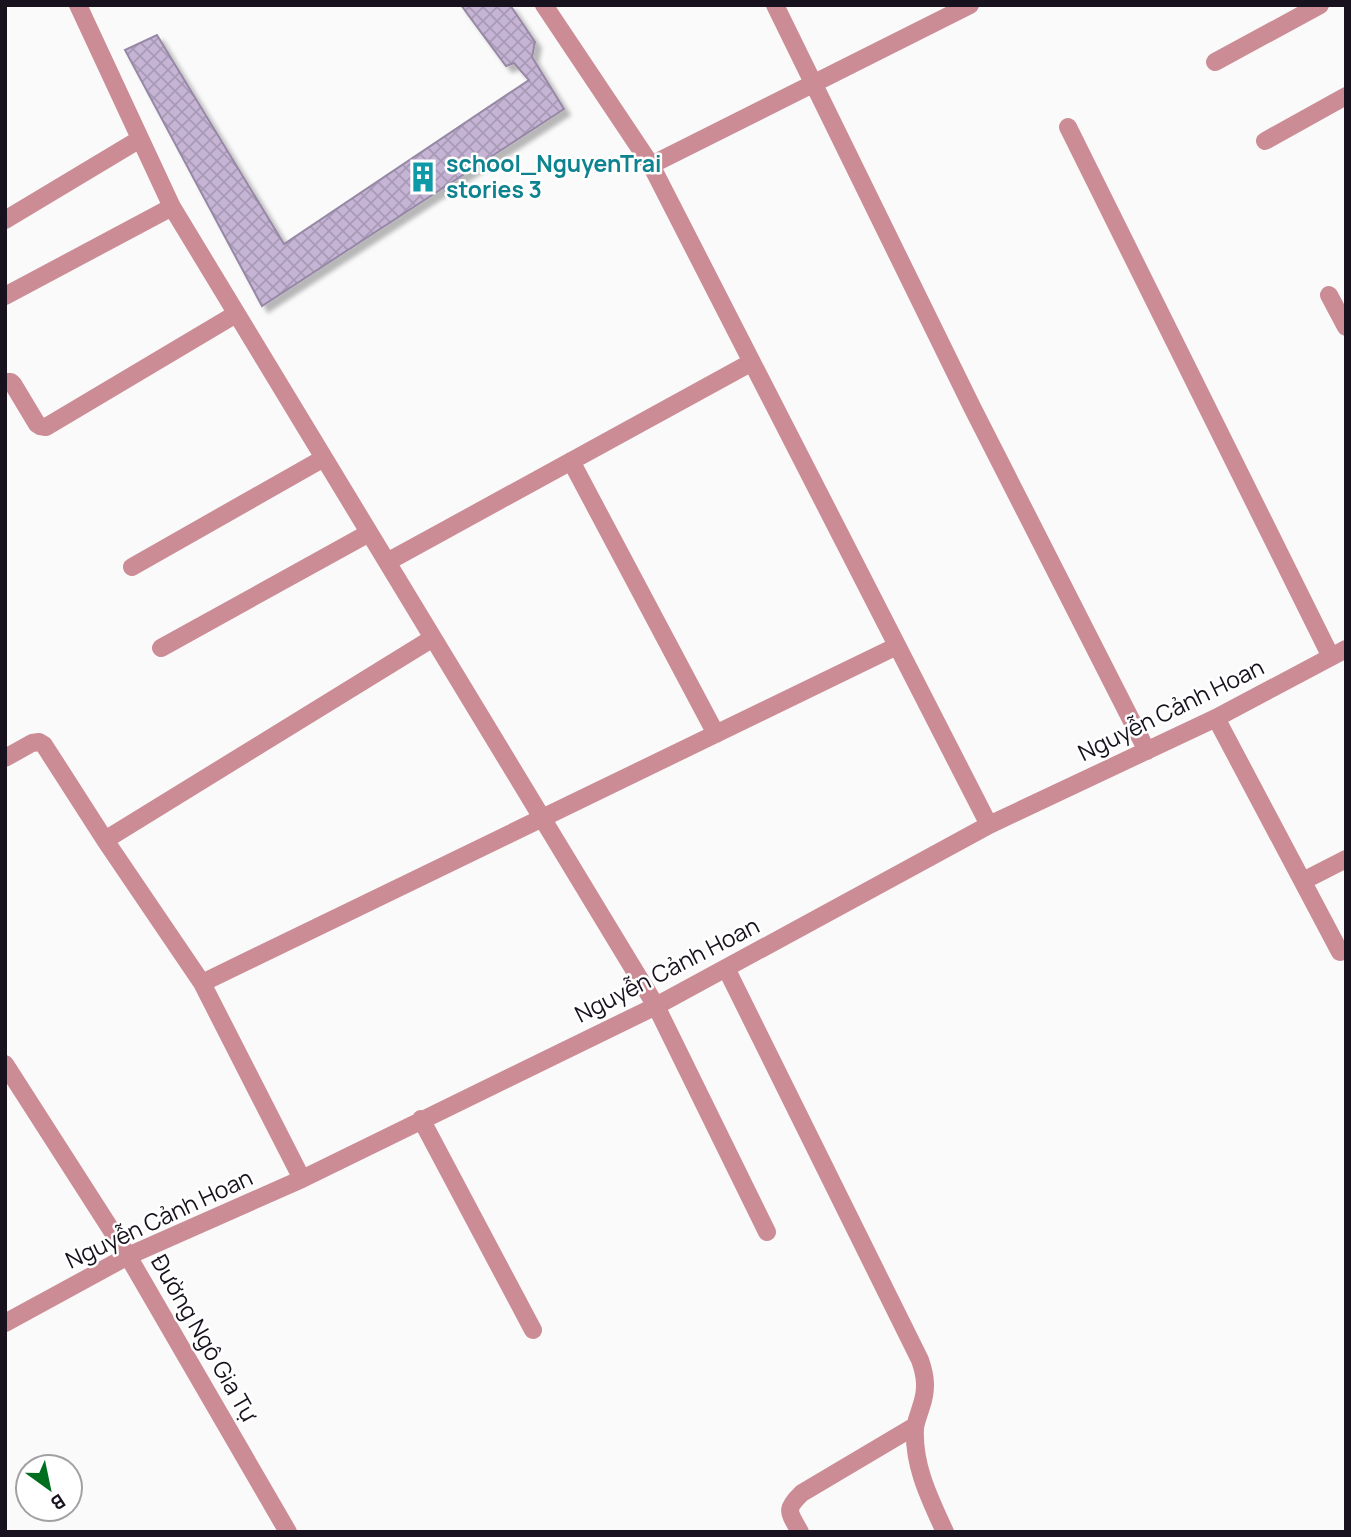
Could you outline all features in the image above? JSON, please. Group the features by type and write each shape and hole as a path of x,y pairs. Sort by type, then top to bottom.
{"street":[{"path":"78,5 172,207 656,1006 767,1232"},
{"path":"544,5 652,165 989,825"},
{"path":"775,5 972,407 1147,751"},
{"path":"652,165 970,5"},
{"path":"1215,62 1320,5"},
{"path":"1265,141 1346,96"},
{"path":"1068,127 1338,653"},
{"path":"5,220 140,139"},
{"path":"5,296 172,207"},
{"path":"1329,295 1346,327"},
{"path":"5,382 13,384 37,424 46,427 236,314"},
{"path":"387,562 752,362"},
{"path":"132,567 324,458"},
{"path":"571,461 716,734"},
{"path":"161,648 369,533"},
{"path":"104,840 433,638"},
{"path":"202,984 897,646"},
{"name":"Nguyễn Cảnh Hoan","path":"5,1323 128,1255 302,1179 656,1006 989,825 1216,718 1338,653"},
{"path":"1216,718 1340,952"},
{"path":"5,758 32,743 39,742 44,745 104,840 202,984 302,1179"},
{"path":"1303,881 1346,859"},
{"path":"726,968 920,1360 926,1381 915,1426 921,1476 945,1532"},
{"name":"Đường Ngô Gia Tự","path":"5,1064 128,1255 288,1532"},
{"path":"421,1119 533,1330"},
{"path":"800,1532 790,1513 791,1503 802,1493 915,1426"}],"building":[{"name":"school_NguyenTrai stories 3","path":"461,5 510,5 535,42 532,57 564,109 262,306 125,50 157,35 284,244 529,80 514,63 506,66"}],"place":[{"name":"school_NguyenTrai stories 3","path":"423,177"}]}
